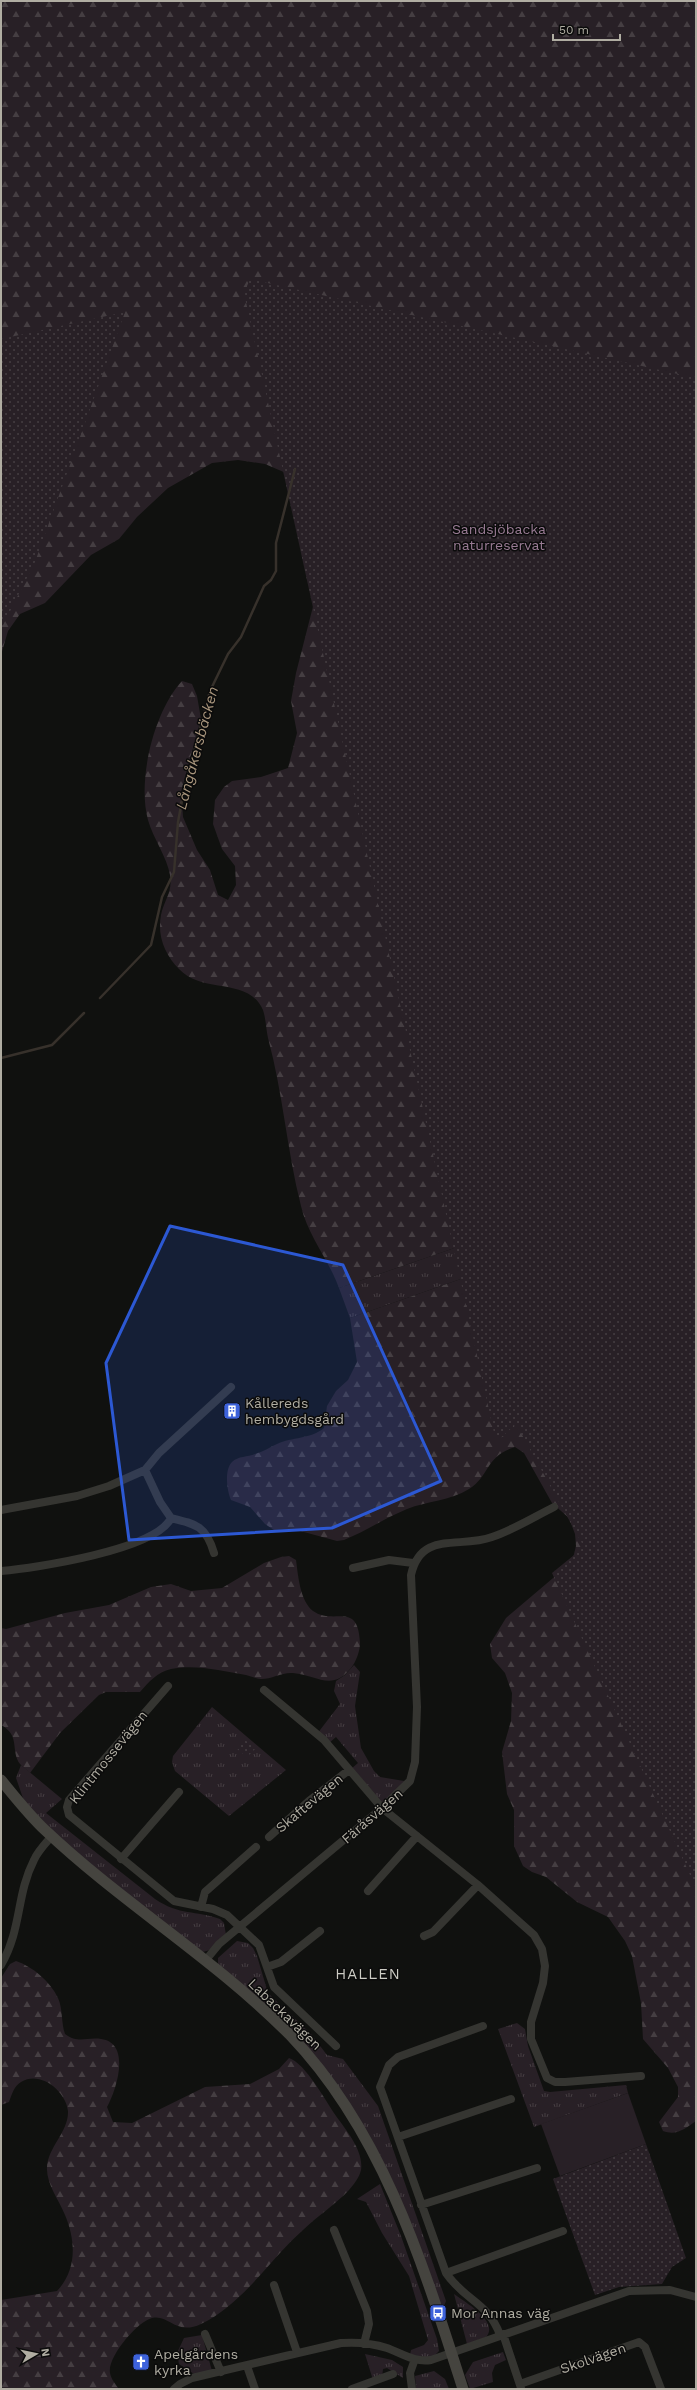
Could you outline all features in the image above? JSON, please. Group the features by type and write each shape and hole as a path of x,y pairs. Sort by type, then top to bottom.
{"street":[{"path":"1,1510 78,1496 109,1486 145,1470 159,1454 231,1387"},
{"path":"145,1470 160,1502 171,1518 188,1522 203,1530 210,1540 214,1553"},
{"path":"353,1568 389,1560 413,1563 424,1550 433,1546 492,1538 554,1507"},
{"path":"1,1571 59,1563 115,1549 163,1529 171,1518"},
{"name":"Färåsvägen","path":"205,1961 219,1944 382,1808 410,1781 415,1762 417,1707 411,1596 413,1563"},
{"name":"Klintmossevägen","path":"168,1686 69,1800 67,1807 72,1819 174,1900 201,1907 213,1908 227,1915 259,1945 274,1987 336,2046"},
{"name":"Skaftevägen","path":"264,1690 324,1740 382,1808 478,1885 525,1925 534,1935 542,1950 545,1966 543,1983 530,2029 535,2050 547,2078 555,2082 565,2082 641,2076"},
{"name":"Skaftevägen","path":"268,1837 309,1801 349,1770"},
{"name":"Labackavägen","path":"1,1780 52,1836 205,1961 267,2014 290,2036 321,2072 358,2125 395,2198 452,2353 463,2389"},
{"path":"121,1859 179,1792"},
{"path":"1,1965 13,1942 24,1885 33,1862 52,1836"},
{"path":"368,1891 417,1836"},
{"path":"201,1907 202,1898 208,1888 256,1847"},
{"path":"424,1936 433,1932 478,1885"},
{"path":"267,1967 281,1962 320,1931"},
{"path":"483,2026 398,2057 389,2065 380,2087 446,2274 462,2292 492,2316 502,2334 521,2386"},
{"path":"398,2137 511,2099"},
{"path":"421,2205 537,2168"},
{"path":"334,2230 366,2311 369,2324 364,2344"},
{"path":"446,2274 563,2231"},
{"path":"274,2285 297,2352"},
{"path":"174,2389 192,2378 340,2343 364,2344 385,2348 415,2359 431,2360 502,2334 630,2291 670,2290 696,2296"},
{"path":"205,2334 221,2372"},
{"name":"Skolvägen","path":"521,2386 639,2342 645,2347 661,2389"},
{"path":"412,2389 410,2373 415,2359"},
{"path":"247,2366 254,2389"},
{"path":"352,2389 393,2374"}],"highlighted area":[{"path":"170,1226 343,1265 441,1481 332,1528 129,1540 106,1363"}],"green space":[{"path":"1,1 696,1 696,1182 645,1182 339,1288 308,1228 304,1217 296,1185 278,1080 263,1010 256,1000 247,993 236,989 200,982 189,977 174,964 163,945 160,930 161,915 168,896 171,881 166,861 150,827 145,804 145,786 150,747 163,710 172,694 182,681 192,684 197,696 201,719 181,792 183,817 197,850 210,870 218,895 228,900 236,885 235,866 222,849 213,824 215,800 224,787 232,781 261,777 288,768 297,733 291,701 296,673 318,587 286,473 265,464 238,460 212,463 168,488 137,517 119,539 91,555 45,603 20,614 8,631 1,655"},
{"name":"Sandsjöbacka naturreservat","path":"250,279 696,378 696,1888 552,1573 584,1547 516,1424 496,1442 244,293"},
{"path":"125,312 35,562 1,629 1,339"},
{"path":"645,1182 651,1212 350,1318 339,1288"},
{"path":"651,1212 696,1214 696,2121 680,2131 672,2133 663,2131 659,2122 678,2097 678,2087 668,2068 643,2039 641,2003 632,1956 625,1941 608,1917 577,1902 546,1877 532,1872 523,1866 514,1846 514,1810 507,1794 502,1752 511,1721 512,1693 505,1673 492,1658 490,1644 506,1618 559,1573 573,1558 576,1546 575,1534 569,1518 552,1503 524,1453 515,1447 498,1456 476,1484 462,1493 407,1509 344,1540 337,1541 293,1529 274,1530 265,1524 250,1507 231,1500 227,1481 229,1466 234,1460 264,1451 283,1442 319,1432 324,1428 327,1406 336,1391 348,1380 357,1362 350,1318"},
{"path":"289,1556 296,1560 302,1594 305,1601 313,1611 321,1615 344,1616 355,1622 360,1643 359,1649 355,1663 344,1675 331,1681 293,1673 257,1679 246,1675 190,1667 166,1670 157,1675 140,1692 106,1692 99,1695 60,1733 30,1773 20,1764 17,1759 13,1738 7,1729 1,1725 1,1628 6,1629 65,1613 109,1605 151,1587 171,1584 191,1591 222,1588 264,1563"},
{"path":"354,1665 360,1672 355,1706 361,1748 374,1771 380,1777 404,1781 405,1784 389,1801 381,1803 351,1769 358,1763 336,1737 329,1743 317,1734 340,1704 334,1691 336,1681 345,1675"},
{"path":"212,1707 286,1770 229,1816 175,1771 172,1762 173,1756"},
{"path":"244,1739 255,1749 247,1757 236,1748"},
{"path":"21,1765 62,1799 46,1813 155,1899 172,1908 220,1919 224,1923 226,1935 209,1950 196,1952 61,1839 24,1801 16,1778"},
{"path":"237,1941 248,1943 253,1948 257,1956 268,1993 311,2034 327,2055 343,2059 378,2106 446,2301 444,2306 441,2307 343,2095 218,1967 218,1958"},
{"path":"16,1961 35,1971 46,1980 55,1992 60,2002 65,2034 74,2039 101,2039 111,2042 116,2049 119,2058 119,2068 111,2100 107,2107 113,2122 132,2123 205,2087 250,2084 279,2069 289,2058 302,2067 315,2083 349,2134 360,2156 361,2170 356,2181 349,2190 338,2201 308,2225 230,2305 201,2324 192,2327 185,2328 158,2318 152,2318 139,2326 118,2349 110,2366 110,2373 119,2389 1,2389 1,2300 57,2291 64,2283 68,2274 73,2255 73,2245 69,2225 51,2186 47,2173 48,2160 62,2132 67,2118 68,2111 66,2104 62,2096 51,2084 36,2079 28,2079 21,2082 17,2086 9,2102 1,2105 1,1978 10,1964"},
{"path":"517,2023 525,2029 528,2046 544,2091 550,2092 626,2085 628,2093 534,2127 498,2029"},
{"path":"628,2093 646,2144 560,2176 541,2124"},
{"path":"646,2144 686,2258 672,2267 662,2284 619,2287 595,2295 553,2179"},
{"path":"380,2184 401,2236 437,2339 439,2351 432,2358 410,2355 411,2350 424,2345 428,2340 409,2276 382,2233 366,2202 357,2199"},
{"path":"454,2294 485,2318 489,2331 486,2337 467,2344"},
{"path":"202,2335 212,2371 197,2376 179,2364 177,2353 184,2338"},
{"path":"503,2352 506,2360 495,2365 492,2373 493,2382 470,2389 465,2375 473,2362"},
{"path":"365,2354 392,2360 403,2367 403,2378 387,2368 383,2369 382,2377 373,2380"},
{"path":"434,2371 445,2379 449,2389 416,2389 415,2376"}],"waterway":[{"name":"Långåkersbäcken","path":"100,998 151,945 162,897 174,872 178,822 184,790 210,691 228,654 241,637 264,586 271,580 276,571 276,543 295,469"},
{"name":"Långåkersbäcken","path":"1,1058 52,1045 84,1013"}],"place":[{"name":"Kållereds hembygdsgård","path":"232,1411"},
{"name":"Mor Annas väg","path":"438,2313"},
{"name":"Apelgårdens kyrka","path":"141,2362"}],"district":[{"name":"HALLEN","path":"368,1974"}]}
